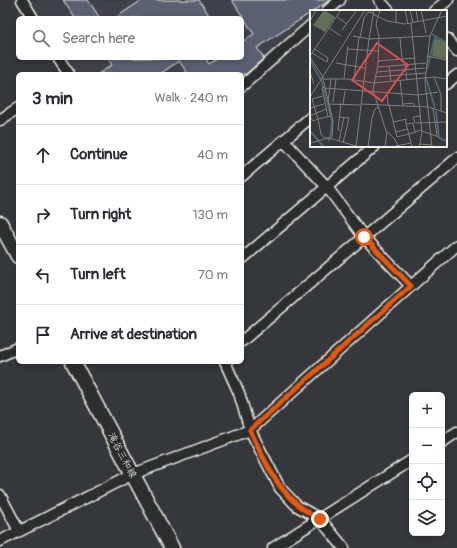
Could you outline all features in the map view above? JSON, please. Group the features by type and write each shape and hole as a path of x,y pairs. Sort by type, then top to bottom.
{"main road":[{"path":"0,223 16,252"},
{"name":"滝谷三和線","path":"74,364 172,548"}],"street":[{"path":"22,0 32,16"},
{"path":"328,10 340,0"},
{"path":"379,0 388,10"},
{"path":"435,10 448,0"},
{"path":"244,84 310,26"},
{"path":"447,39 457,51"},
{"path":"59,60 66,72"},
{"path":"447,83 457,75"},
{"path":"0,120 16,109"},
{"path":"244,174 310,118"},
{"path":"284,141 327,187 364,237 411,286"},
{"path":"244,257 374,147"},
{"path":"244,339 457,158"},
{"path":"0,541 133,474 250,430 457,245"},
{"path":"0,356 16,349"},
{"path":"226,364 239,393 250,430 280,488 297,506 320,519 344,548"},
{"path":"445,440 456,435"},
{"path":"273,548 320,519 371,484 409,462"},
{"path":"0,495 18,532"}],"shaded area":[{"path":"31,0 331,0 319,10 310,10 310,18 244,75 244,72 77,72 69,60 244,60 244,16 41,16"}],"building":[{"path":"63,0 88,0 99,16 74,16"},
{"path":"142,0 199,0 210,16 118,16"},
{"path":"232,0 330,0 315,10 310,10 310,13 257,48 264,58 246,74 244,74 244,72 187,72 179,61 163,72 101,72 112,65 109,60 206,60 209,64 216,60 244,60 244,41 254,34 244,19 244,16 242,16"}],"route":[{"path":"320,519 297,506 280,488 262,456 250,430 411,286 364,237"}]}
